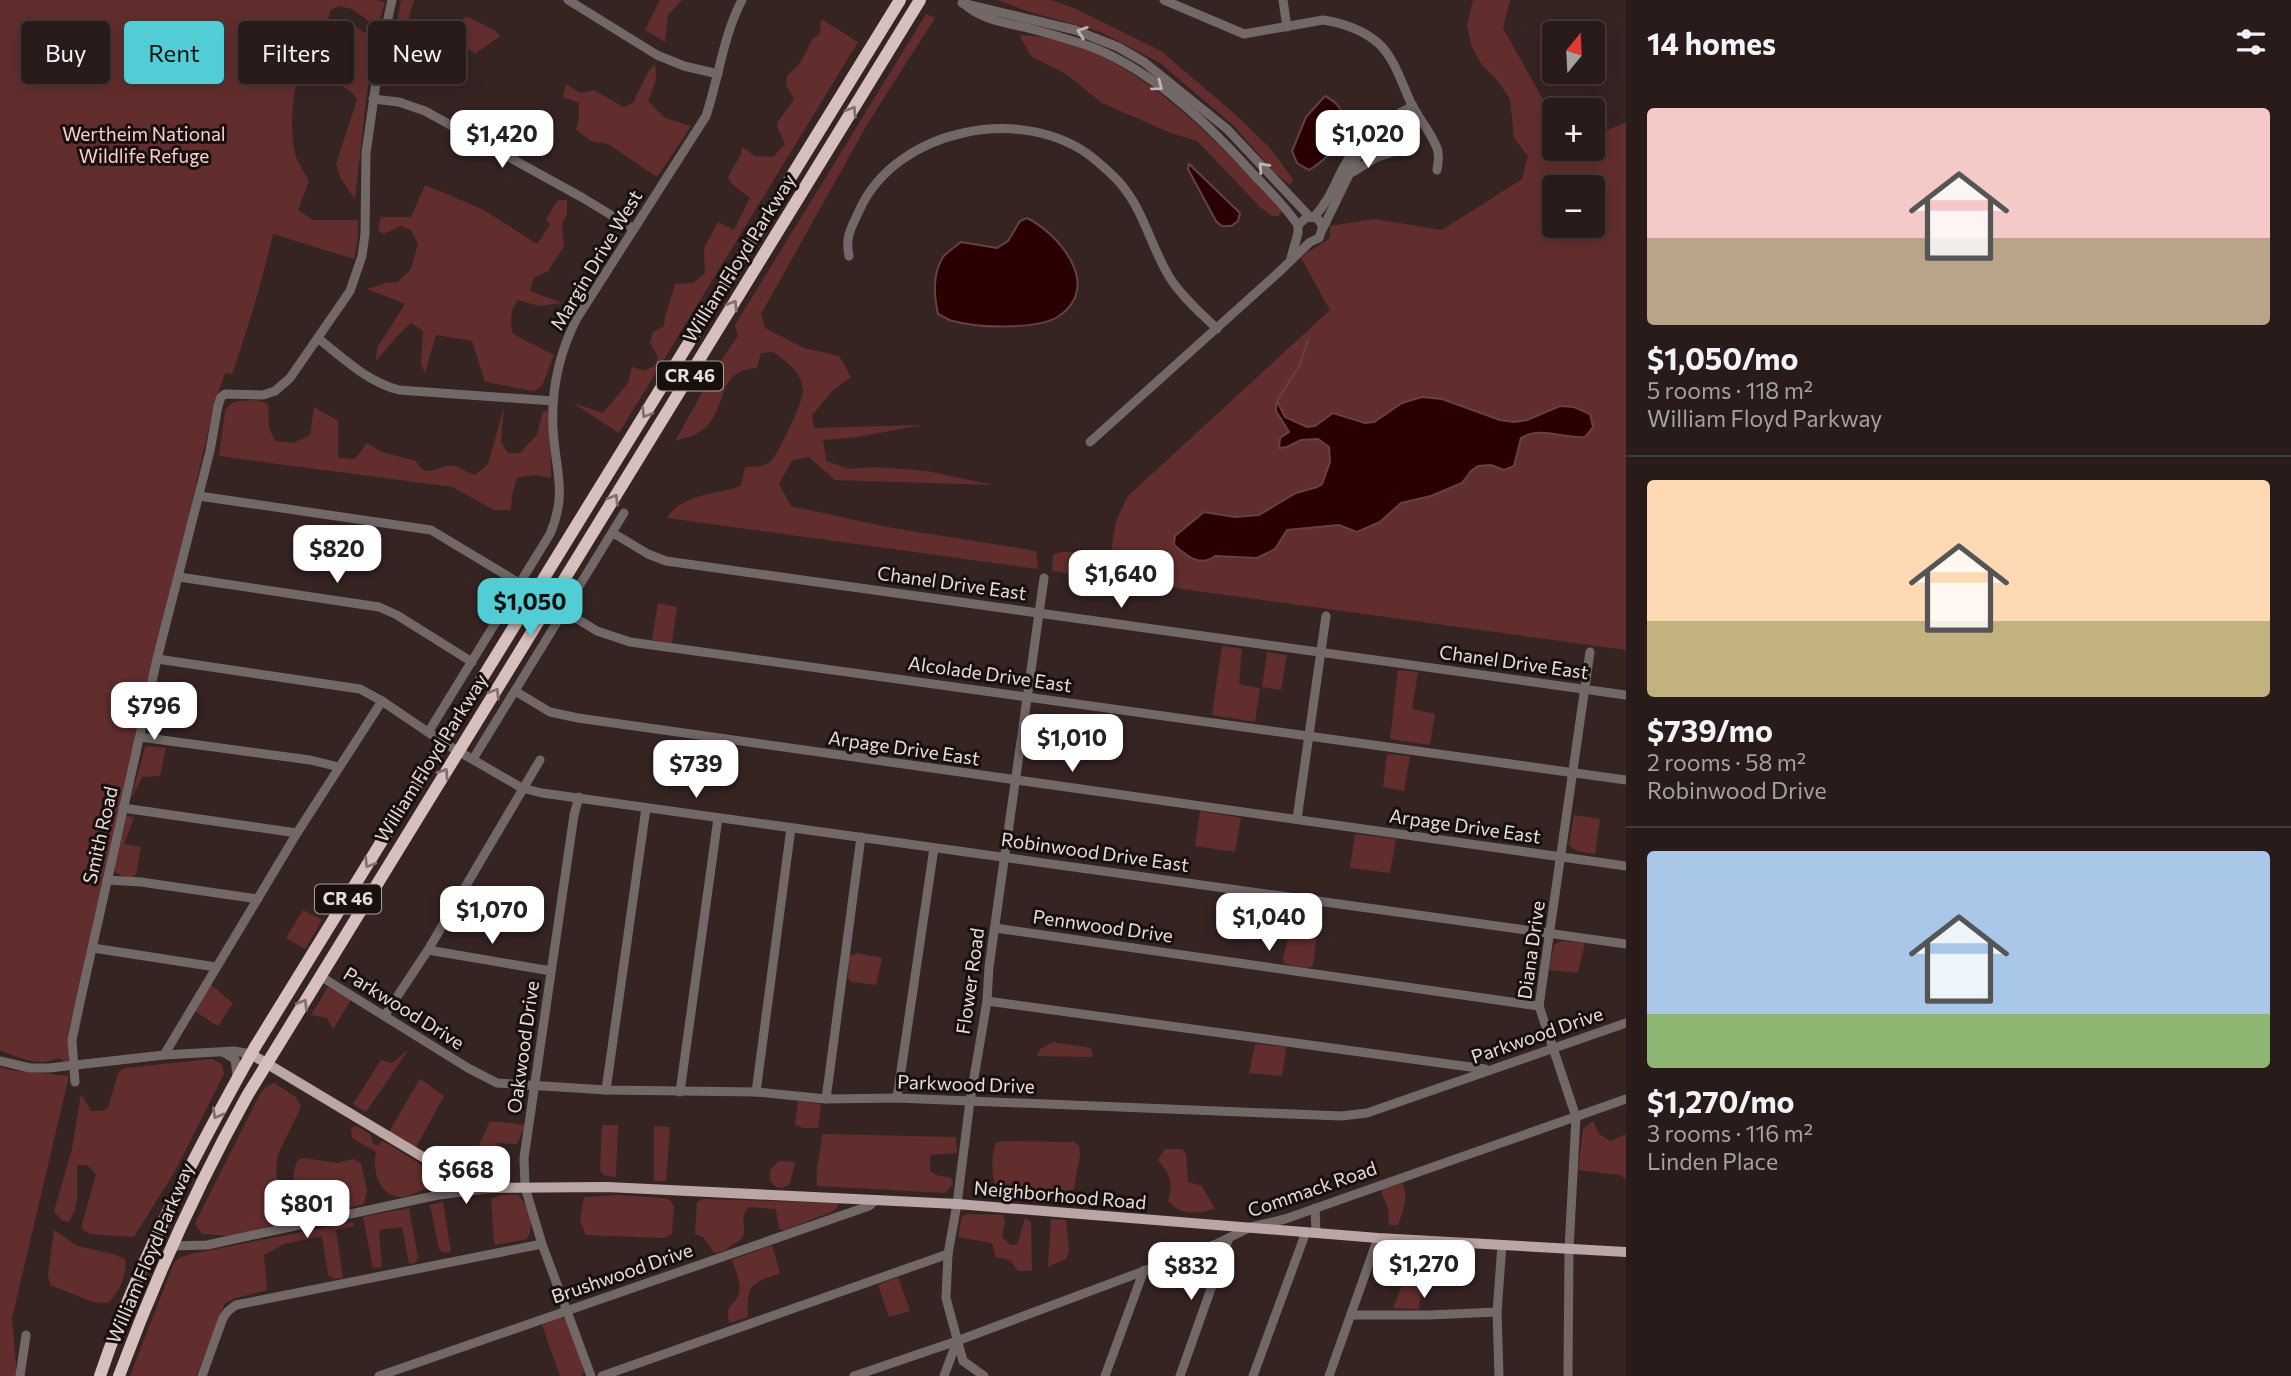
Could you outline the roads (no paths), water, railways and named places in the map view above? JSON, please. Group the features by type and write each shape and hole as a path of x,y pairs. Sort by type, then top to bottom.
{"highway":[{"name":"William Floyd Parkway","path":"100,1376 146,1254 191,1163 251,1054 900,0"},
{"name":"William Floyd Parkway","path":"119,1376 172,1246 220,1145 267,1062 920,0"}],"main road":[{"name":"Neighborhood Road","path":"251,1054 459,1179 468,1184 490,1188 607,1187 957,1204 1378,1238 1626,1252"}],"street":[{"path":"392,0 373,99 366,153 367,213 362,257 350,291 319,339 370,379 390,387 552,401"},
{"path":"568,0 657,55 684,66 718,74"},
{"name":"Margin Drive West","path":"429,732 550,534 560,505 552,401 557,372 568,337 577,318 706,116 726,38 742,0"},
{"path":"1164,0 1244,34 1323,20 1336,22 1368,35 1391,59 1436,146 1439,157 1437,170"},
{"path":"1283,0 1287,27"},
{"path":"960,1 1075,30 1118,47 1144,62 1227,129 1312,217 1320,220 1323,228"},
{"path":"960,1 973,12 998,22 1051,34 1096,49 1139,71 1220,137 1286,210 1302,240 1310,242"},
{"path":"373,99 399,102 425,111 634,229"},
{"path":"1291,258 1302,219 1312,217 1327,203 1351,154 1363,139 1397,123 1415,109"},
{"path":"1090,442 1217,329 1291,258 1319,238 1359,154 1386,129 1415,109"},
{"path":"849,256 846,242 864,200 907,155 932,142 973,131 1012,129 1057,138 1092,157 1124,186 1171,279 1217,329"},
{"path":"1349,176 1368,161 1390,153 1394,144 1386,129"},
{"name":"Smith Road","path":"75,1082 72,1040 157,659 199,496 218,406 225,394 263,395 275,391 290,378 319,339"},
{"path":"199,496 431,530 519,583"},
{"path":"473,759 624,513"},
{"name":"Chanel Drive East","path":"613,533 648,554 666,561 1626,695"},
{"path":"178,577 379,607 397,615 472,662"},
{"name":"Flower Road","path":"984,1376 963,1361 957,1341 946,1297 948,1254 987,1001 989,967 1044,578"},
{"name":"Alcolade Drive East","path":"564,611 597,631 630,642 1626,780"},
{"path":"1297,819 1326,616"},
{"name":"Diana Drive","path":"1568,1376 1569,1249 1576,1116 1539,1006 1590,652"},
{"path":"157,659 360,689 444,743 522,788"},
{"name":"Arpage Drive East","path":"515,691 551,712 570,717 1626,866"},
{"path":"164,1055 297,833 382,701"},
{"path":"140,737 310,760 339,767"},
{"path":"385,1015 428,950 540,760"},
{"name":"Robinwood Drive East","path":"522,788 646,808 1626,944"},
{"name":"Oakwood Drive","path":"579,797 573,815 524,1158 525,1187 542,1244 591,1376"},
{"path":"123,808 297,833"},
{"path":"606,1090 646,808"},
{"path":"680,1092 718,818"},
{"path":"756,1092 791,828"},
{"path":"826,1100 861,837"},
{"path":"897,1098 934,848"},
{"path":"107,880 141,882 258,900"},
{"name":"Pennwood Drive","path":"995,929 1539,1006"},
{"path":"93,948 216,968"},
{"path":"428,950 551,971"},
{"name":"Parkwood Drive","path":"320,976 468,1068 497,1083 606,1090 756,1092 826,1100 897,1098 1341,1116 1367,1113 1626,1023"},
{"path":"987,1001 1487,1070"},
{"path":"0,1061 30,1068 164,1055 234,1051 251,1054"},
{"path":"221,1052 232,1056 237,1062 235,1082"},
{"name":"Commack Road","path":"854,1376 867,1374 957,1341 1230,1238 1251,1227 1315,1208 1626,1099"},
{"path":"438,1195 457,1186 459,1179"},
{"path":"172,1246 218,1243 438,1195 490,1188"},
{"name":"Brushwood Drive","path":"379,1376 869,1206 876,1200"},
{"path":"1253,1376 1311,1232 1315,1208"},
{"path":"1180,1376 1230,1238"},
{"path":"1329,1376 1378,1238"},
{"path":"202,1376 218,1329 228,1311 236,1305 542,1244"},
{"path":"1499,1376 1497,1312 1502,1245"},
{"path":"601,1376 948,1254"},
{"path":"1105,1376 1144,1270"},
{"path":"1352,1315 1497,1312"},
{"path":"20,1376 26,1335"},
{"path":"944,1376 957,1341"}],"waterway":[{"path":"1277,401 1299,366 1308,340"}],"park label":[{"name":"Wertheim National Wildlife Refuge","path":"144,145"}]}
